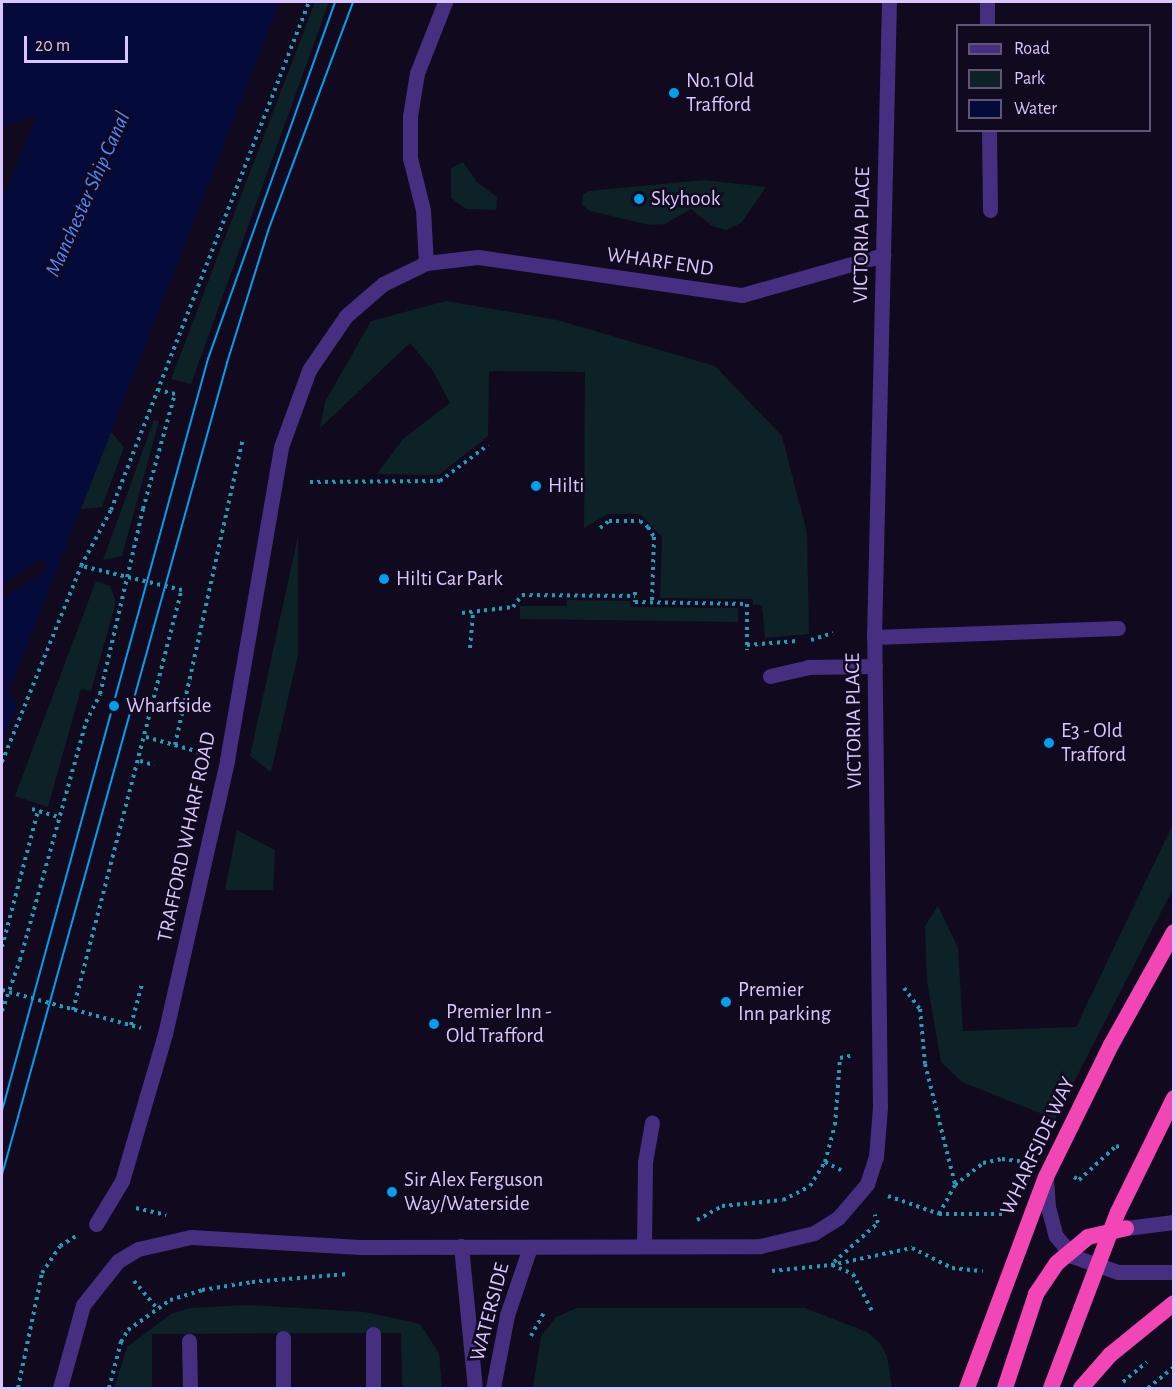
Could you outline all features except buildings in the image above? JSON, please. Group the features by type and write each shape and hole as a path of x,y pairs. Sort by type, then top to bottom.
{"highway":[{"name":"WHARFSIDE WAY","path":"967,1389 1048,1173 1111,1045 1173,932"},
{"path":"1051,1389 1098,1266 1118,1228 1173,1098"},
{"path":"1005,1389 1036,1294 1069,1252 1088,1237 1118,1228"},
{"path":"1081,1389 1110,1355 1173,1303"}],"street":[{"path":"426,263 423,210 410,158 410,116 417,73 445,2"},
{"name":"VICTORIA PLACE","path":"118,1261 138,1249 191,1237 360,1247 773,1244 814,1233 838,1218 867,1184 876,1157 880,1107 874,638 889,2"},
{"path":"987,2 987,24"},
{"path":"989,132 990,210"},
{"name":"WHARF END","path":"281,447 309,370 346,316 383,284 426,263 478,257 742,295 883,255"},
{"name":"TRAFFORD WHARF ROAD","path":"96,1224 122,1181 165,1034 227,760 281,447"},
{"path":"874,638 1118,628"},
{"path":"770,676 808,667 875,666"},
{"path":"645,1246 645,1162 652,1123"},
{"path":"1048,1173 1048,1207 1056,1236 1069,1252 1098,1266 1118,1272 1173,1272"},
{"path":"1118,1228 1173,1222"},
{"name":"WATERSIDE","path":"461,1246 475,1389"},
{"name":"WATERSIDE","path":"493,1389 507,1315 530,1246"},
{"path":"60,1389 82,1305 118,1261"},
{"path":"373,1334 374,1389"},
{"path":"283,1338 283,1389"},
{"path":"189,1341 190,1389"}],"path":[{"path":"2,762 81,566 111,510 309,2"},
{"path":"2,1011 86,722 100,694 127,576 175,394 158,390"},
{"path":"146,737 174,745 243,438"},
{"path":"310,482 440,481 488,445"},
{"path":"600,528 609,521 640,521 648,527 654,537 652,602"},
{"path":"74,1010 140,761 150,707 182,590 81,566"},
{"path":"462,613 513,607 522,595 635,594 635,602 747,604 747,647 809,640 833,633"},
{"path":"470,648 473,611"},
{"path":"140,761 154,765"},
{"path":"32,809 59,817"},
{"path":"2,947 38,811"},
{"path":"131,1025 142,984"},
{"path":"2,990 165,1034"},
{"path":"920,1009 925,1064 955,1185"},
{"path":"692,1223 722,1206 783,1200 810,1186 825,1162 835,1125 840,1058"},
{"path":"867,1184 896,1200 939,1214 955,1185 983,1163 1002,1159 1079,1180 1116,1146 1146,1160"},
{"path":"18,1389 42,1273 49,1259 60,1246 96,1224"},
{"path":"853,1259 831,1264 854,1274 872,1311"},
{"path":"118,1261 157,1308"},
{"path":"109,1389 121,1342 138,1320 157,1308 202,1290 353,1273"},
{"path":"1116,1389 1155,1356"},
{"path":"1148,1389 1173,1367"}],"green space":[{"path":"315,2 329,2 191,384 171,379"},
{"path":"463,162 477,182 497,197 496,210 466,209 451,198 451,168"},
{"path":"704,180 766,187 741,223 726,230 712,226 691,209 665,224 650,225 590,211 582,205 583,194 589,191"},
{"path":"446,301 557,320 715,366 782,436 807,533 809,634 765,638 762,605 753,605 753,599 660,598 662,537 640,514 608,514 584,528 585,372 489,371 488,436 439,475 377,474 403,439 450,403 433,371 410,343 320,428 325,402 371,321"},
{"path":"154,420 159,421 122,556 103,560"},
{"path":"111,432 124,447 102,507 81,509"},
{"path":"298,536 298,655 271,772 250,756"},
{"path":"96,581 110,586 116,602 91,691 81,689 48,807 15,796"},
{"path":"567,600 630,601 631,607 738,608 738,622 520,619 520,606 566,606"},
{"path":"1173,824 1173,889 1055,1119 962,1082 941,1062 927,982 925,926 938,906 958,948 963,1031 1076,1027"},
{"path":"237,830 275,850 273,890 225,890"},
{"path":"248,1305 365,1312 420,1324 439,1353 442,1388 402,1388 401,1333 152,1334 152,1388 114,1388 127,1347 171,1314 189,1308"},
{"path":"577,1308 805,1308 867,1332 879,1342 887,1356 892,1388 533,1388 541,1336 556,1317"}],"water":[{"name":"Manchester Ship Canal","path":"2,2 280,2 9,691 17,706 2,744"}],"pier":[{"path":"36,116 4,197 2,127"},
{"path":"42,558 48,569 2,599 2,585"}],"tram line":[{"path":"2,1111 208,359 335,2"},
{"path":"2,1175 227,363 268,231 353,2"}],"place":[{"name":"No.1 Old Trafford","path":"674,93"},
{"name":"Skyhook","path":"639,199"},
{"name":"Hilti","path":"536,486"},
{"name":"Hilti Car Park","path":"384,579"},
{"name":"Wharfside","path":"114,706"},
{"name":"E3 - Old Trafford","path":"1049,743"},
{"name":"Premier Inn parking","path":"726,1002"},
{"name":"Premier Inn - Old Trafford","path":"434,1024"},
{"name":"Sir Alex Ferguson Way/Waterside","path":"392,1192"}]}
